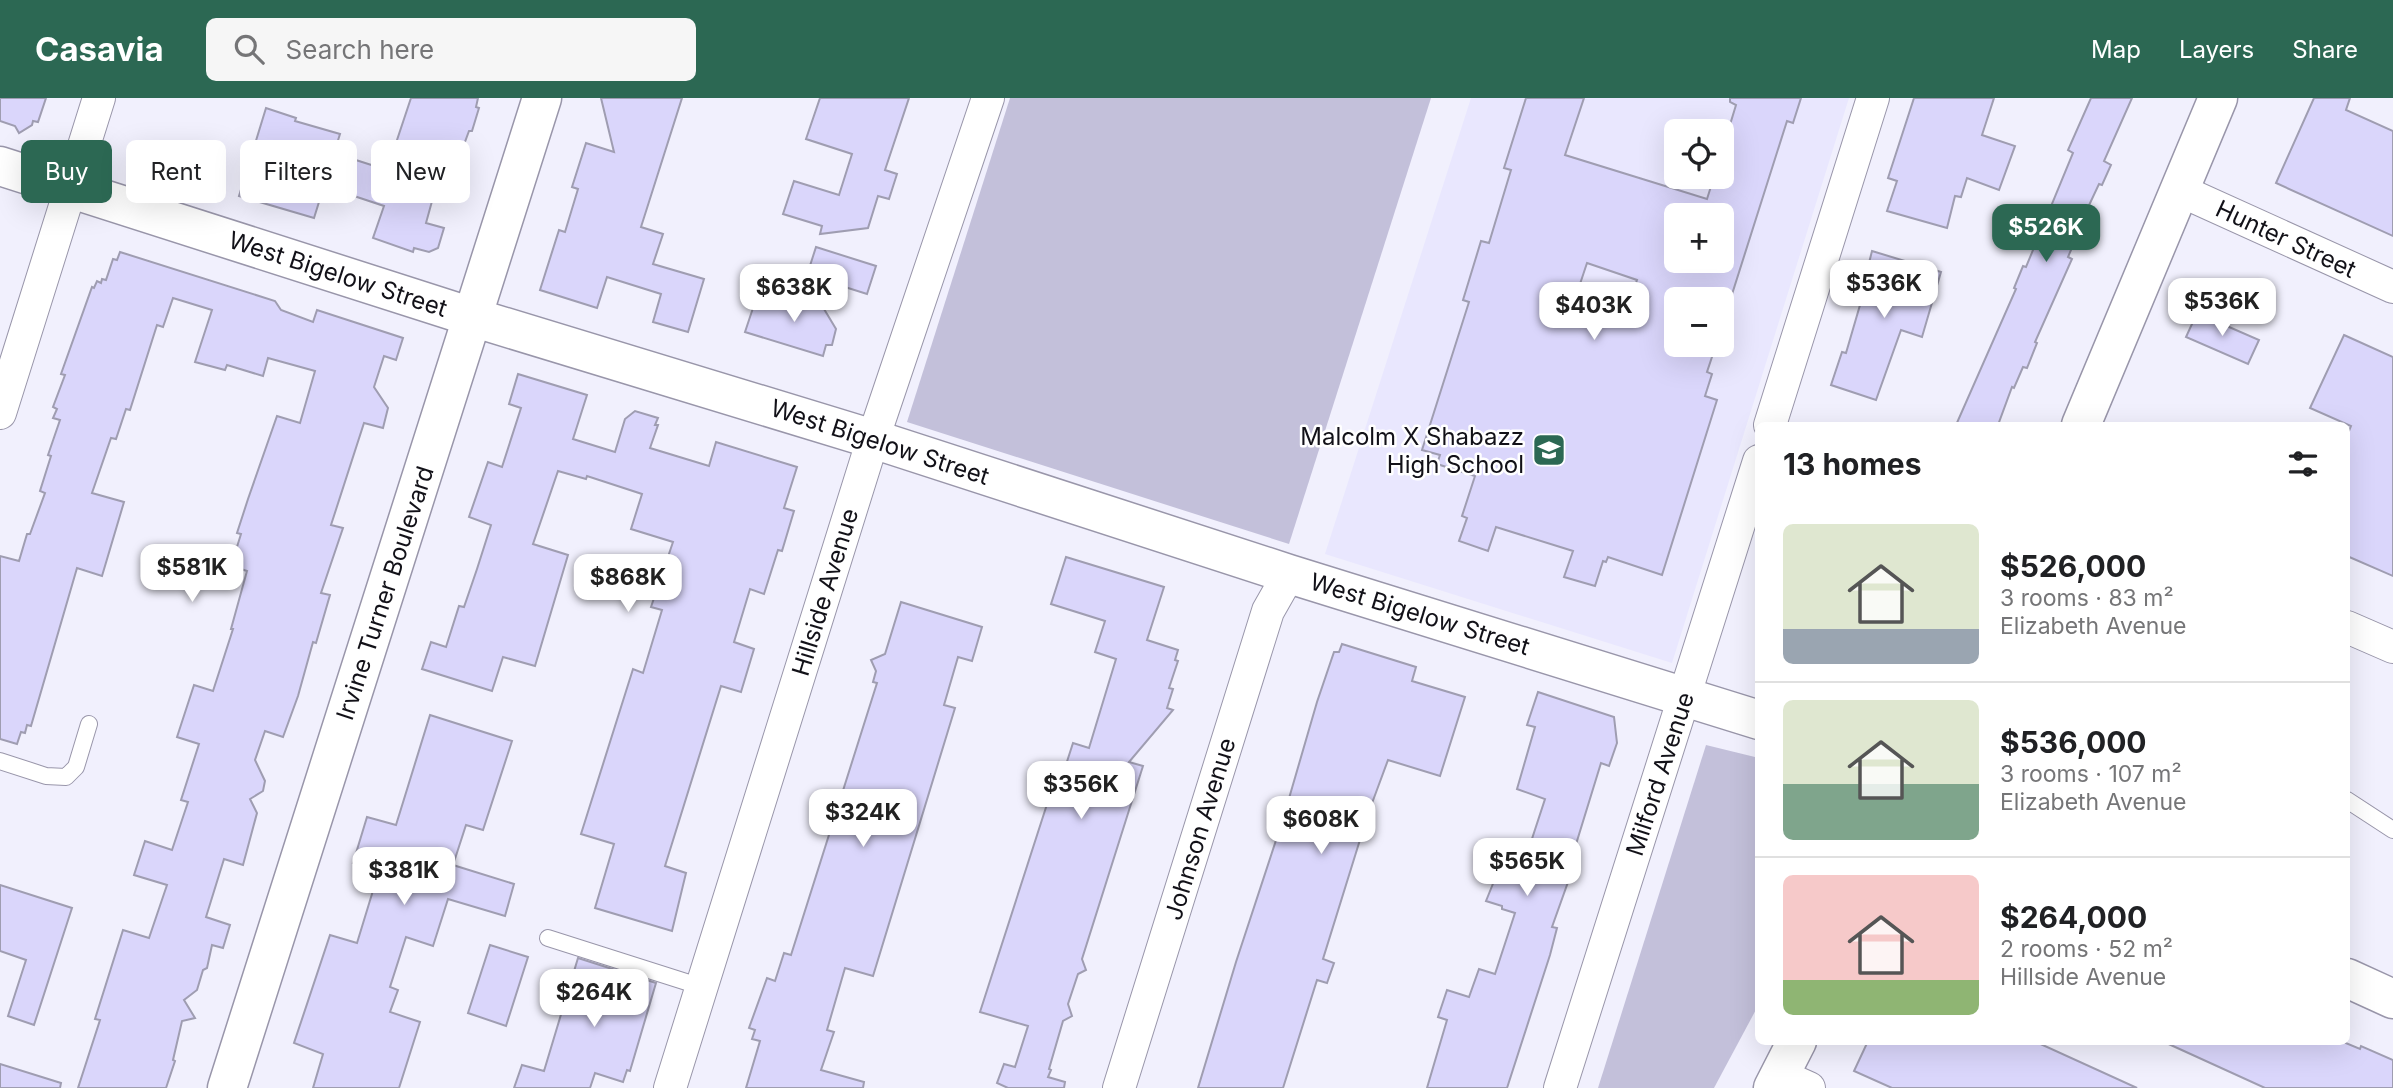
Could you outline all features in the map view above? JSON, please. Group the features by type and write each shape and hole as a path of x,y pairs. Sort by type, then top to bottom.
{"street":[{"path":"85,140 99,98"},
{"name":"Irvine Turner Boulevard","path":"227,1088 542,98"},
{"name":"Hillside Avenue","path":"670,1088 873,439 988,98"},
{"path":"1771,422 1873,98"},
{"path":"2082,422 2218,98"},
{"name":"West Bigelow Street","path":"0,166 21,172"},
{"name":"Hunter Street","path":"2179,190 2393,287"},
{"name":"West Bigelow Street","path":"112,201 472,317 873,439 1289,574 1755,719"},
{"path":"0,413 65,203"},
{"name":"Milford Avenue","path":"1560,1088 1755,474"},
{"name":"Johnson Avenue","path":"1119,1088 1268,611 1289,574"},
{"path":"2350,628 2393,647"},
{"path":"2350,979 2393,999"},
{"path":"1787,1084 1796,1045"}],"lane":[{"path":"0,761 46,776 66,777 76,767 89,724"},
{"path":"2350,802 2393,830"},
{"path":"548,938 702,987"}],"shaded area":[{"path":"1010,98 1431,98 1289,544 907,422"},
{"name":"Malcolm X Shabazz High School","path":"1471,98 1849,98 1672,663 1325,554"},
{"path":"1706,745 1755,757 1755,1011 1714,1088 1598,1088"}],"building":[{"path":"0,98 46,98 38,122 33,121 32,125 19,133 15,126 0,121"},
{"path":"411,98 478,98 476,107 479,108 472,131 469,131 466,140 397,140"},
{"path":"601,98 682,98 641,227 663,234 653,264 704,279 688,332 653,322 661,294 607,277 597,308 540,290 559,230 565,232 578,189 572,187 586,143 614,152"},
{"path":"820,98 909,98 885,170 897,174 889,199 878,196 868,228 820,234 822,226 783,214 794,181 839,195 852,154 806,139"},
{"path":"1526,98 1584,98 1565,155 1664,186 1664,189 1675,189 1707,199 1710,189 1734,189 1734,119 1732,119 1736,105 1730,102 1730,98 1801,98 1793,123 1787,121 1734,288 1664,287 1664,357 1712,357 1707,372 1712,374 1705,396 1717,400 1662,575 1608,557 1606,562 1603,561 1595,586 1564,577 1573,551 1496,527 1488,551 1459,541 1467,518 1462,516 1475,476 1437,464 1440,455 1422,450 1469,302 1463,300 1481,241 1489,243 1511,170 1504,168","holes":["1587,263 1637,280 1624,321 1573,305"]},
{"path":"1914,98 1994,98 1982,135 2015,146 1999,190 1967,178 1961,197 1955,196 1947,228 1887,211 1897,181 1888,178"},
{"path":"2091,98 2132,98 2104,161 2111,165 2075,235 2077,236 2068,257 2072,259 2035,342 2037,343 2027,368 2023,367 2014,388 2012,387 1999,422 1957,422 2073,153 2068,150"},
{"path":"2314,98 2350,98 2346,110 2393,131 2393,236 2276,183"},
{"path":"266,108 296,118 295,121 340,134 338,140 256,140"},
{"path":"357,160 371,165 371,202 357,197"},
{"path":"263,203 319,203 314,218"},
{"path":"375,203 432,203 426,223 444,228 438,248 429,252 414,248 413,252 373,238 384,206"},
{"path":"816,247 876,266 867,294 807,275"},
{"path":"1872,251 1941,272 1922,337 1901,330 1876,400 1831,385 1842,352 1846,353 1860,305 1853,302"},
{"path":"120,252 275,301 281,310 313,322 317,310 403,338 396,360 384,356 374,387 388,408 383,428 364,423 331,525 343,528 321,593 330,595 298,696 283,737 265,731 255,760 265,781 263,791 250,799 257,813 243,865 224,859 206,917 230,925 223,948 212,945 207,968 203,970 197,990 184,1000 195,1018 182,1021 173,1060 175,1061 166,1088 78,1088 100,1020 95,1019 123,930 149,938 167,885 134,875 145,841 172,850 188,802 181,800 199,744 177,737 194,685 213,691 233,629 247,571 231,566 241,534 237,533 248,499 277,416 300,423 315,371 268,358 263,376 227,365 225,370 195,362 212,310 173,298 163,327 157,325 130,410 126,409 116,439 111,438 92,493 124,502 102,576 77,568 31,726 27,725 25,733 21,732 17,744 0,739 0,556 19,561 27,534 30,534 45,493 40,491 60,420 53,418 57,409 53,407 65,375 61,374 92,287 94,288 97,281 101,283 102,279 106,280 113,259 117,260"},
{"path":"806,279 836,329 832,345 826,345 823,356 745,332 756,299 796,312"},
{"path":"2197,313 2259,340 2248,364 2186,337"},
{"path":"2344,335 2393,357 2393,576 2350,557 2350,422 2342,422 2310,408"},
{"path":"518,374 587,395 573,439 615,452 625,419 635,411 658,418 650,448 709,466 716,442 797,467 784,508 794,511 782,551 778,550 764,594 750,589 734,642 754,649 741,692 721,686 665,866 686,873 672,931 595,908 614,844 581,834 633,669 643,673 662,610 651,607 673,542 631,529 642,494 587,476 586,479 558,471 533,544 568,555 535,666 503,657 492,691 422,669 431,642 446,647 459,606 464,607 477,569 491,525 469,517 488,462 502,467 521,408 509,404"},
{"path":"1066,557 1164,587 1147,640 1178,650 1175,660 1178,661 1169,688 1173,689 1167,708 1173,710 1129,762 1143,766 1082,959 1086,970 1078,974 1068,1004 1072,1016 1063,1021 1049,1069 1051,1070 1048,1077 1065,1082 1064,1088 1008,1088 997,1083 1004,1064 1015,1067 1028,1026 980,1012 1049,798 1045,796 1053,771 1063,774 1073,743 1089,748 1116,659 1095,652 1105,621 1051,604"},
{"path":"901,602 982,627 972,661 958,657 944,705 955,708 873,976 845,968 827,1030 834,1032 821,1070 864,1082 863,1088 746,1088 760,1041 752,1039 755,1030 749,1028 767,978 775,981 784,953 791,955 877,683 873,682 876,671 871,660 885,654"},
{"path":"1342,644 1416,667 1412,681 1465,697 1440,776 1388,760 1368,814 1323,959 1334,963 1327,983 1317,980 1283,1088 1198,1088 1317,702 1334,652 1339,652"},
{"path":"1538,692 1614,717 1617,743 1609,766 1601,763 1569,867 1568,882 1552,927 1557,928 1550,955 1507,1088 1427,1088 1447,1020 1438,1017 1447,990 1469,997 1479,969 1495,974 1515,913 1486,901 1505,854 1512,856 1514,850 1527,854 1545,799 1517,789 1535,727 1527,725"},
{"path":"430,715 512,741 483,830 466,825 453,865 514,884 505,916 448,899 433,946 406,937 390,987 398,990 390,1012 420,1022 399,1088 313,1088 323,1054 294,1043 330,935 357,943 379,871 353,863 367,817 396,825"},
{"path":"0,885 72,908 34,1025 8,1016 26,960 0,951"},
{"path":"490,945 528,957 506,1026 468,1013"},
{"path":"578,958 656,983 630,1071 627,1070 623,1082 595,1073 590,1088 514,1088 522,1065 544,1071"},
{"path":"1866,1045 2043,1045 2137,1088 1892,1088 1854,1071"},
{"path":"2171,1045 2350,1045 2360,1049 2361,1046 2393,1060 2393,1088 2265,1088"},
{"path":"0,1064 61,1083 60,1088 0,1088"}],"place":[{"name":"Malcolm X Shabazz High School","path":"1549,450"}]}
